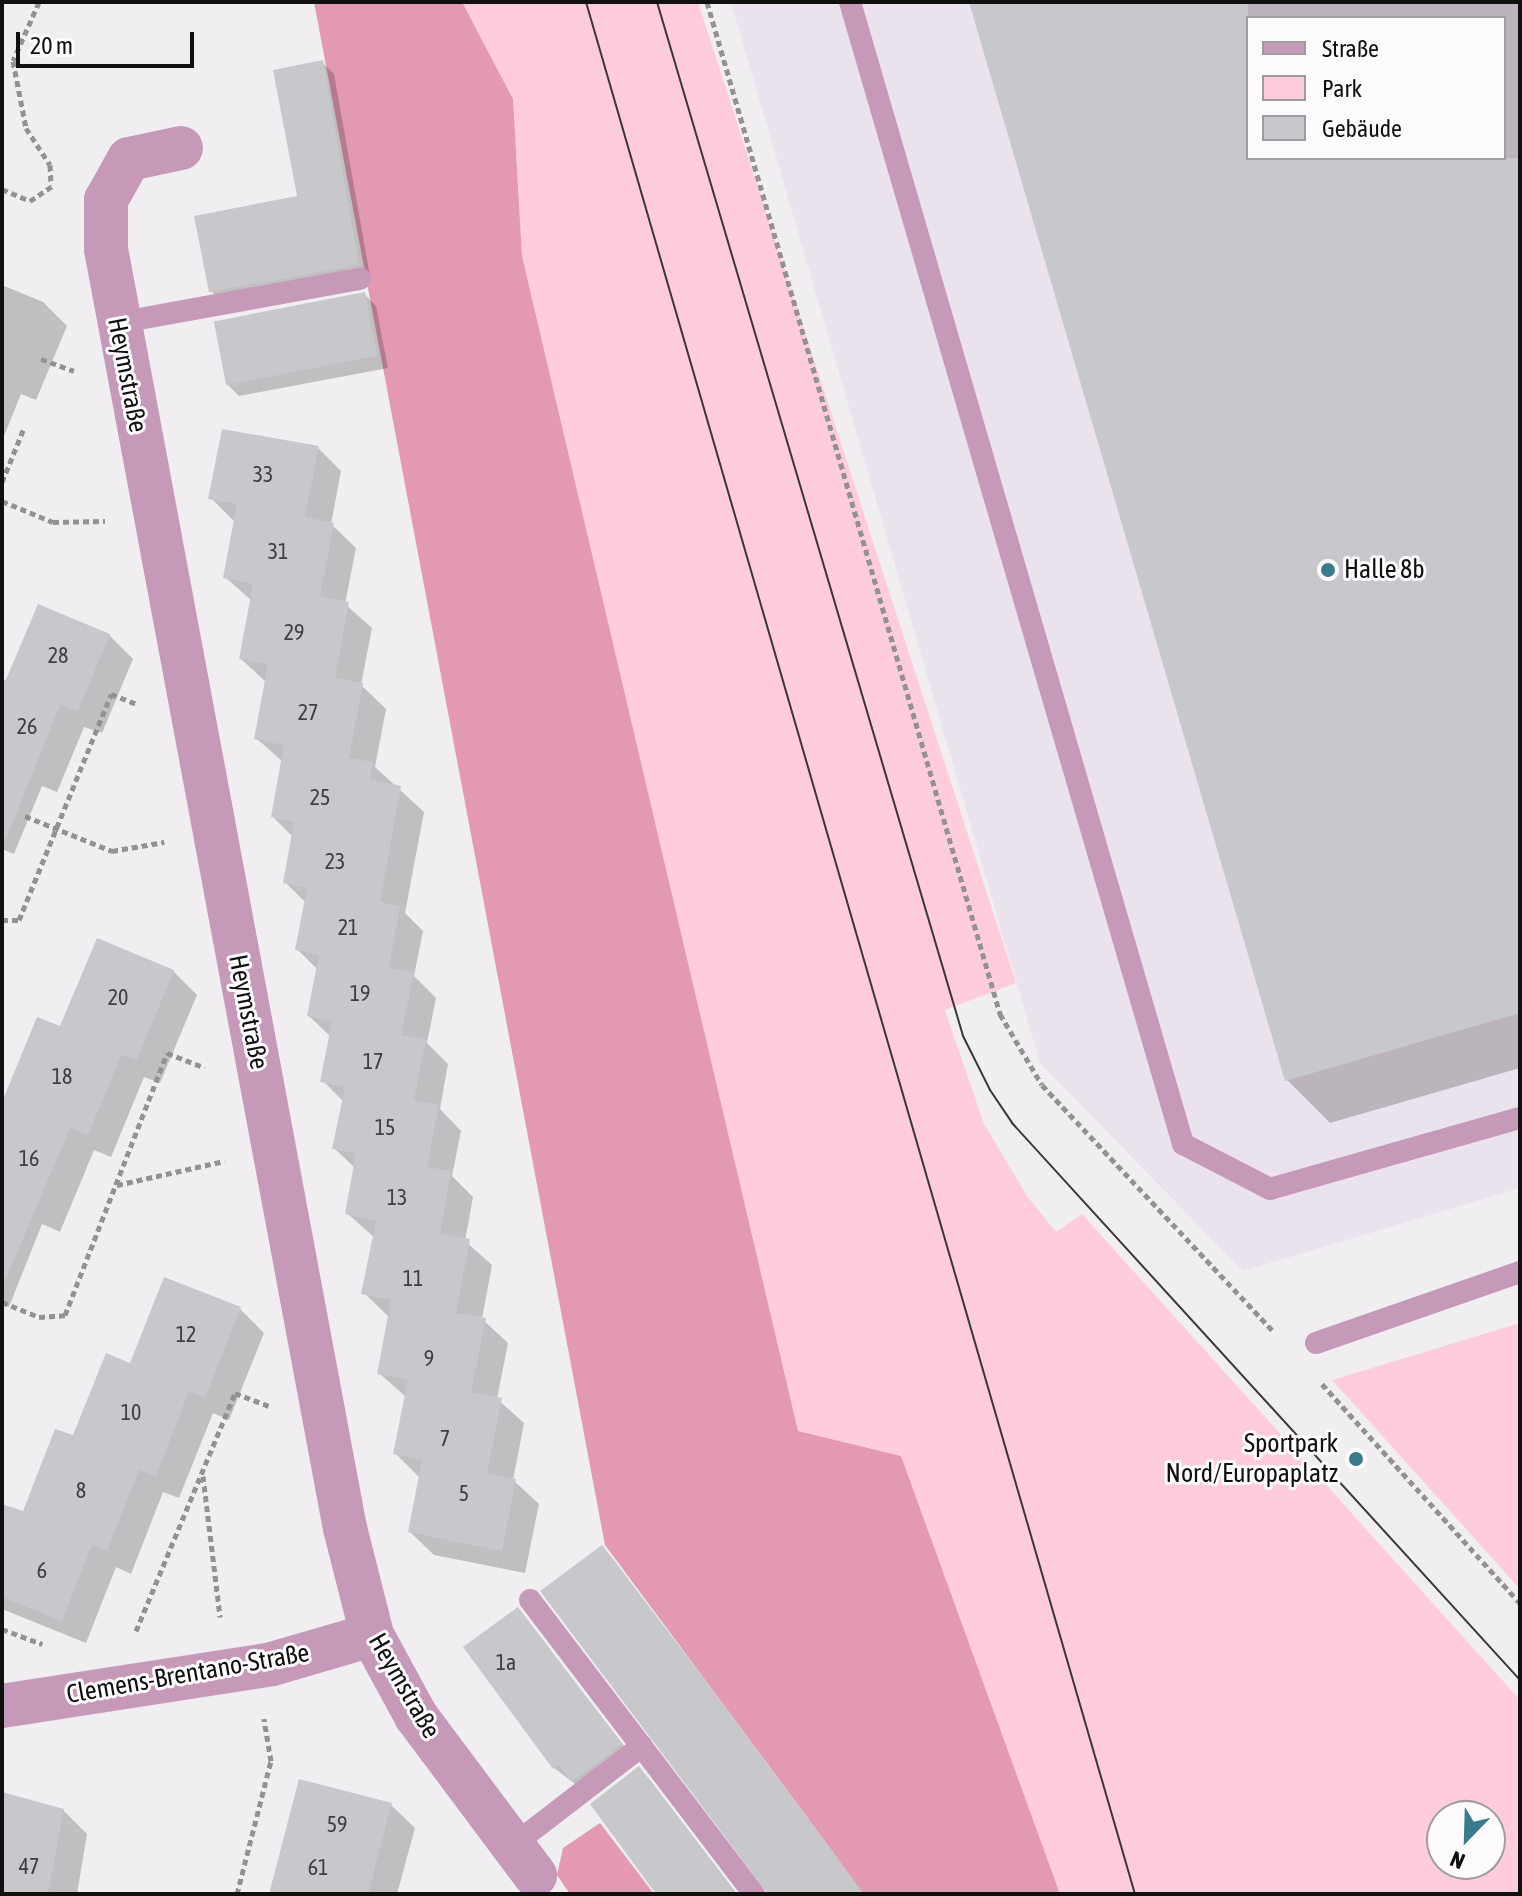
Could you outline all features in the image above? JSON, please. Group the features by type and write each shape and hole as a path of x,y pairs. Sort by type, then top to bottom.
{"street":[{"name":"Heymstraße","path":"181,148 129,159 106,200 106,249 117,323 323,1411 372,1635 416,1716 523,1860"},
{"name":"Clemens-Brentano-Straße","path":"2,1706 241,1669 372,1635"}],"lane":[{"path":"850,2 1183,1144 1270,1189 1520,1118"},
{"path":"117,323 360,279"},
{"path":"1316,1343 1520,1272"},
{"path":"530,1600 754,1894"},
{"path":"523,1860 642,1746"}],"path":[{"path":"39,2 13,61 26,128 50,165 51,185"},
{"path":"707,2 1000,1014 1042,1085 1280,1338"},
{"path":"2,482 24,428"},
{"path":"2,501 53,522 154,515"},
{"path":"2,920 19,920 111,694 162,712 190,709"},
{"path":"25,816 112,851 214,834"},
{"path":"2,1302 39,1317 65,1315 167,1053 231,1077 259,1074"},
{"path":"116,1186 274,1149"},
{"path":"1312,1373 1520,1603"},
{"path":"133,1639 235,1393 297,1417 323,1411"},
{"path":"203,1475 241,1669 271,1761 237,1894"},
{"path":"2,1629 54,1649"}],"shaded area":[{"path":"314,2 462,2 513,99 522,256 798,1431 901,1456 1060,1894 864,1894 605,1545"},
{"path":"731,2 1520,2 1520,1188 1243,1271 1040,1063"},
{"path":"600,1823 654,1894 570,1894 557,1875 563,1848"}],"green space":[{"path":"462,2 698,2 1016,983 945,1010 984,1124 1027,1196 1056,1232 1082,1214 1520,1700 1520,1894 1060,1894 901,1456 798,1431 522,256 513,99"},
{"path":"1520,1323 1520,1589 1332,1380"}],"building":[{"name":"Halle 8b","path":"969,2 1248,2 1246,160 1520,158 1520,1013 1285,1081"},
{"path":"323,60 359,265 209,292 194,216 297,196 273,70"},
{"path":"365,292 377,356 226,385 214,321"},
{"path":"222,429 319,446 305,517 334,523 320,596 349,602 335,678 363,683 349,758 373,762 370,779 401,786 380,902 400,906 389,968 414,973 401,1035 426,1039 414,1100 439,1105 427,1167 451,1171 440,1233 470,1239 456,1313 486,1318 471,1392 502,1398 487,1473 516,1479 502,1551 408,1532 422,1460 393,1454 408,1379 377,1374 391,1300 361,1294 376,1221 345,1214 356,1153 332,1149 345,1087 320,1082 332,1021 307,1016 319,955 295,950 307,888 283,883 294,822 271,817 284,745 254,739 268,664 239,659 253,584 223,578 237,504 208,499"},
{"path":"38,604 110,634 78,711 60,705 4,844 2,689"},
{"path":"97,938 174,970 137,1060 121,1055 88,1135 70,1128 2,1288 2,1102 37,1017 60,1026"},
{"path":"164,1277 241,1307 205,1398 189,1391 156,1476 139,1470 107,1551 92,1545 62,1621 2,1597 2,1504 23,1511 55,1429 73,1435 106,1353 130,1363"},
{"path":"602,1545 863,1894 768,1894 540,1591"},
{"path":"518,1607 622,1744 572,1782 559,1765 553,1769 463,1647"},
{"path":"639,1766 736,1894 656,1894 590,1804"},
{"path":"299,1779 392,1803 368,1894 269,1894"},
{"path":"2,1792 64,1809 48,1894 2,1894"}],"tram line":[{"path":"586,2 1135,1894"},
{"path":"657,2 963,1036 990,1090 1012,1123 1520,1680"}],"place":[{"name":"Halle 8b","path":"1328,570"},
{"name":"Sportpark Nord/Europaplatz","path":"1356,1459"}]}
